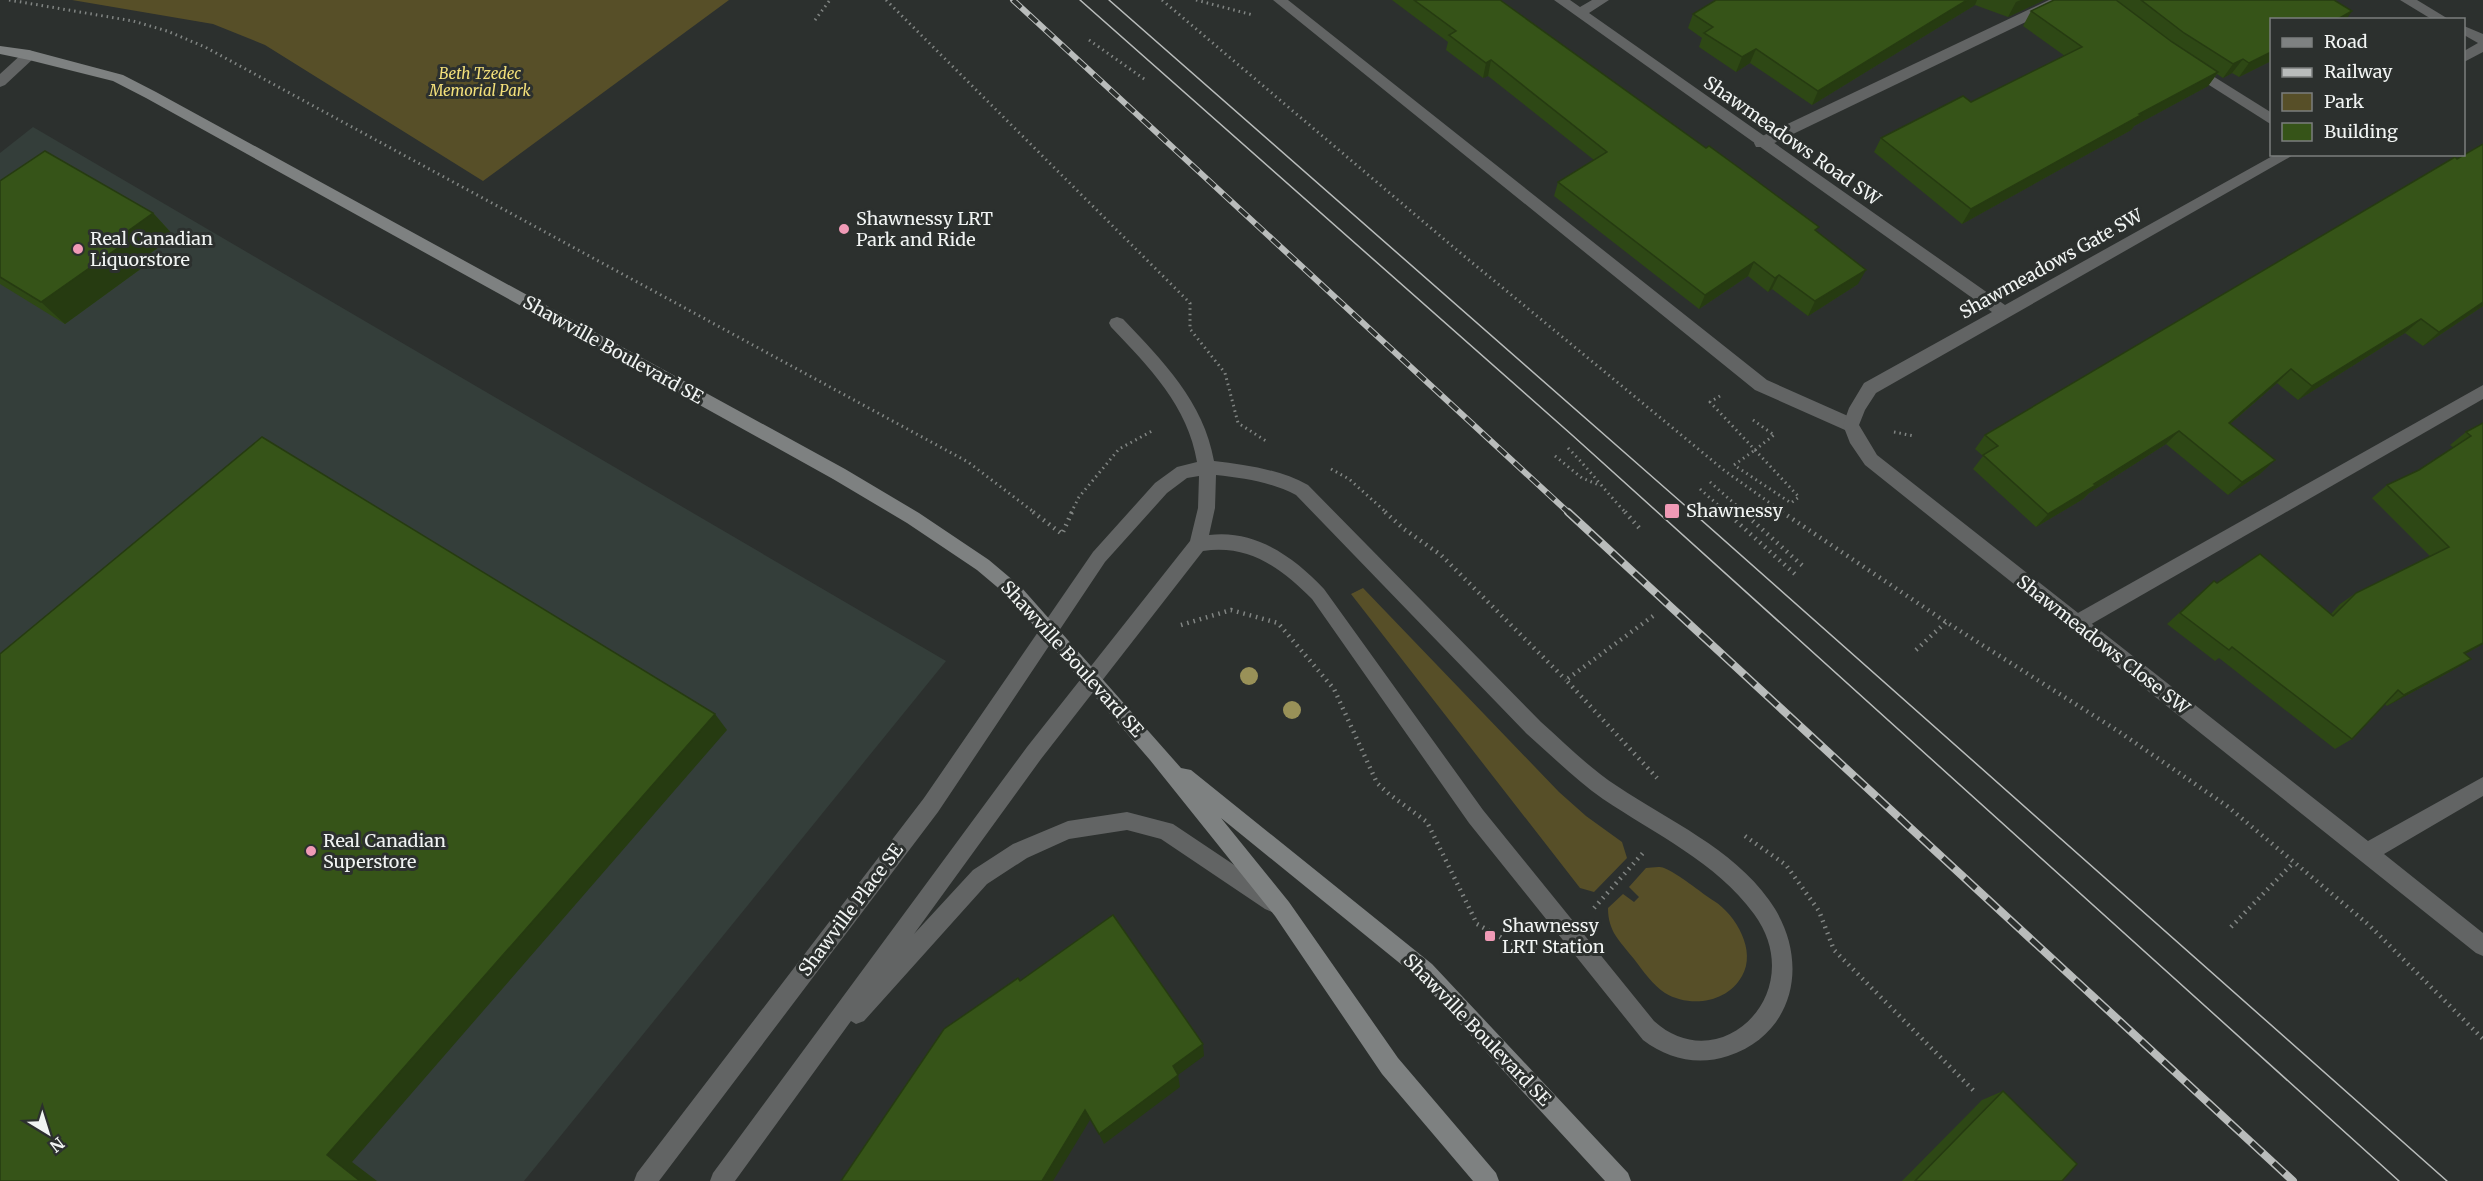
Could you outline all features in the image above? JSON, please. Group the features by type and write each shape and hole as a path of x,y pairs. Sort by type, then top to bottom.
{"street":[{"name":"Shawmeadows Road SW","path":"1561,0 2002,312"},
{"path":"1579,13 1602,0"},
{"path":"1761,143 2060,0"},
{"path":"2407,0 2440,18"},
{"path":"1283,2 1761,386 1851,425"},
{"path":"2465,31 2483,40"},
{"path":"2465,56 2483,46"},
{"name":"Shawville Boulevard SE","path":"0,50 29,55 118,78 151,95 839,474 913,518 983,565 1016,592 1049,633 1157,754 1282,909 1390,1066 1488,1181"},
{"path":"0,82 29,55"},
{"path":"2177,58 2270,119"},
{"name":"Shawmeadows Gate SW","path":"1851,425 1857,408 1870,388 2002,312 2284,156"},
{"path":"721,1181 1090,680 1198,544 1207,505 1208,467 1198,431 1182,397 1159,367 1117,323"},
{"path":"2075,624 2483,391"},
{"name":"Shawmeadows Close SW","path":"1851,425 1871,460 2075,624 2368,852 2483,945"},
{"path":"1198,544 1215,540 1253,546 1284,561 1307,582 1318,594 1466,802 1614,990 1651,1033 1682,1049 1702,1051 1737,1044 1752,1034 1765,1020 1781,988 1783,954 1773,924 1749,892 1696,848 1606,790 1534,728 1302,490 1289,483 1250,472 1208,467"},
{"name":"Shawville Place SE","path":"645,1181 931,805 1099,557 1161,488 1183,472 1208,467"},
{"name":"Shawville Boulevard SE","path":"1157,754 1425,971 1620,1181"},
{"path":"2368,852 2483,786"},
{"path":"790,1086 980,877 1020,851 1068,830 1127,821 1166,831 1282,909"}],"path":[{"path":"9,0 133,21 167,31 205,47 968,462 1062,534 1079,497 1119,449 1152,431"},
{"path":"815,20 830,0"},
{"path":"886,0 1190,303 1190,329 1225,373 1238,423 1271,444"},
{"path":"1162,0 1458,251 1725,471 1786,515 1946,622 2118,731 2218,800 2369,925 2483,1039"},
{"path":"1196,0 1254,15 1283,2"},
{"path":"1089,40 1147,81"},
{"path":"1728,401 1719,395 1710,402 1755,450 1777,474 1799,497 1791,503 1734,465 1755,450 1774,435 1746,415"},
{"path":"1568,448 1642,531"},
{"path":"1555,456 1582,478 1600,485"},
{"path":"1330,469 1349,479 1404,529 1441,555 1566,680 1662,784"},
{"path":"1710,482 1804,568"},
{"path":"1700,489 1796,575"},
{"path":"1181,625 1231,610 1278,622 1334,689 1377,783 1387,796 1419,813 1427,822 1477,924 1509,942 1538,948"},
{"path":"1566,680 1653,616"},
{"path":"1916,650 1946,622"},
{"path":"1741,834 1786,865 1819,911 1834,950 1976,1093"},
{"path":"1590,912 1643,852"},
{"path":"2230,927 2294,862"}],"shaded area":[{"path":"33,127 946,661 524,1181 0,1181 0,153"}],"green space":[{"name":"Beth Tzedec Memorial Park","path":"72,0 729,0 483,181 265,45 213,24"},
{"path":"1363,588 1559,792 1586,816 1622,842 1627,858 1594,892 1580,888 1351,594"},
{"path":"1662,867 1676,874 1722,907 1736,924 1746,945 1746,966 1742,976 1727,992 1718,997 1696,1001 1675,998 1665,993 1648,978 1616,936 1610,924 1608,908 1623,894 1634,902 1639,897 1629,887 1646,868"}],"building":[{"path":"1414,0 1500,0 1706,148 1709,146 1742,170 1819,227 1815,230 1866,270 1815,301 1779,275 1775,278 1754,262 1705,295 1558,182 1607,152 1491,60 1486,63 1449,35 1456,31"},
{"path":"1716,0 1967,0 1818,91 1756,49 1742,57 1704,33 1713,27 1693,14"},
{"path":"2054,0 2116,0 2172,42 2218,72 1971,209 1881,138 1963,96 1971,102 2082,47 2031,11"},
{"path":"2141,0 2334,0 2352,11 2340,18 2270,18 2270,52 2249,63 2243,59 2233,64 2184,33"},
{"path":"2483,144 2483,302 2439,332 2421,319 2312,386 2291,369 2229,423 2275,460 2242,482 2179,431 2048,514 1983,455 1998,446 1985,435 2455,157 2457,159"},
{"name":"Real Canadian Liquorstore","path":"45,151 153,213 117,239 125,243 41,302 0,277 0,181"},
{"path":"2483,423 2483,643 2464,653 2471,659 2404,695 2398,690 2352,739 2232,647 2229,650 2180,613 2214,581 2217,583 2260,554 2333,616 2356,593 2449,547 2387,485 2419,470 2471,436 2466,432"},
{"name":"Real Canadian Superstore","path":"262,437 715,714 327,1155 360,1181 0,1181 0,654"},
{"path":"1113,915 1203,1044 1173,1066 1178,1075 1099,1134 1085,1110 1042,1181 841,1181 944,1029 1018,978 1020,981"},
{"path":"2003,1091 2077,1164 2062,1181 1915,1181"}],"tram line":[{"path":"1080,0 1572,435 2399,1181"},
{"path":"1109,0 1681,502 2447,1181"}],"railway":[{"path":"1013,0 1569,513"},
{"path":"1568,512 2293,1181"}],"place":[{"name":"Shawnessy LRT Park and Ride","path":"844,229"},
{"name":"Real Canadian Liquorstore","path":"78,249"},
{"name":"Shawnessy","path":"1672,511"},
{"name":"Real Canadian Superstore","path":"311,851"},
{"name":"Shawnessy LRT Station","path":"1490,936"}]}
